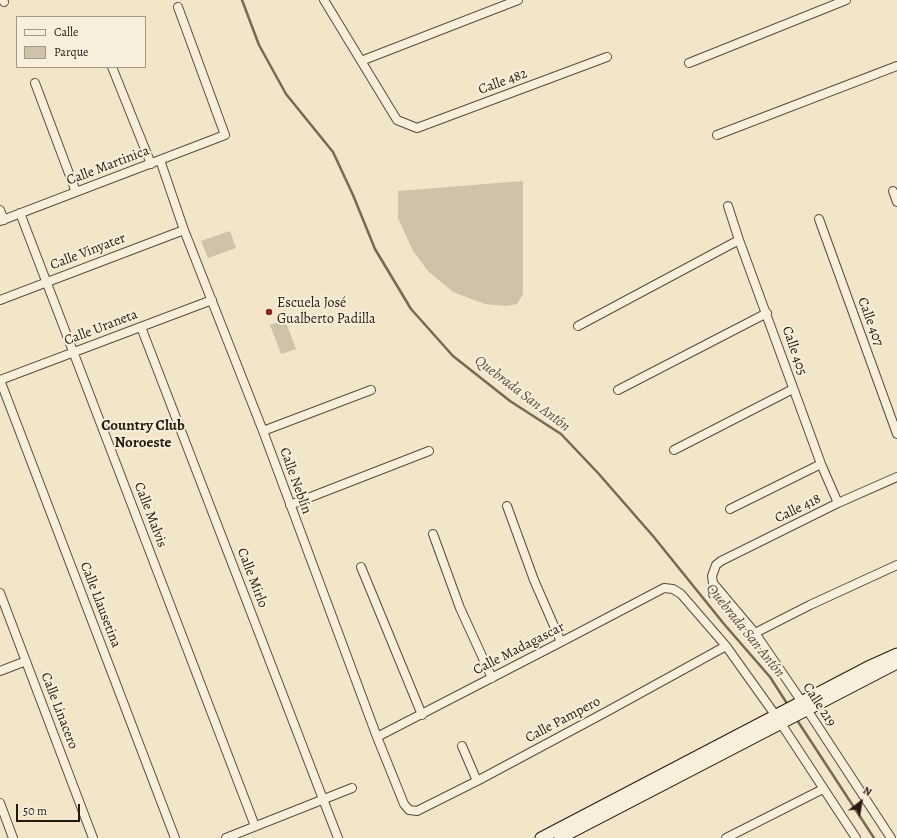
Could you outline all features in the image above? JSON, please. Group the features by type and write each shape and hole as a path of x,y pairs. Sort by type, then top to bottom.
{"street":[{"path":"324,0 361,61 518,0"},
{"path":"689,63 846,0"},
{"name":"Calle Martinica","path":"2,220 225,135 178,7"},
{"name":"Calle 482","path":"361,61 396,120 417,128 607,57"},
{"path":"717,135 897,66"},
{"path":"112,68 151,164"},
{"path":"35,83 76,192"},
{"name":"Calle Neblín","path":"160,160 184,230 263,431 377,737 404,804 409,810"},
{"path":"893,191 897,202"},
{"name":"Calle 405","path":"728,206 793,389 821,464 838,503"},
{"path":"0,210 2,220"},
{"name":"Calle Malvis","path":"20,213 256,826"},
{"name":"Calle 407","path":"819,219 897,434"},
{"name":"Calle Vinyater","path":"0,300 184,230"},
{"path":"578,326 739,240"},
{"name":"Calle Uraneta","path":"0,380 212,300"},
{"path":"618,390 767,313"},
{"name":"Calle Mirlo","path":"141,327 338,838"},
{"name":"Calle Llausetina","path":"0,380 175,838"},
{"path":"674,450 793,389"},
{"path":"263,431 371,390"},
{"path":"290,505 429,451"},
{"path":"730,509 821,464"},
{"name":"Calle 418","path":"714,570 716,565 721,561 838,503 897,476"},
{"path":"507,506 534,580 561,642"},
{"path":"432,534 460,608 492,678"},
{"path":"754,633 810,605 897,565"},
{"path":"360,567 422,715"},
{"name":"Calle 219","path":"714,570 712,583 754,633 891,838"},
{"name":"Calle Madagascar","path":"377,737 422,715 664,588 673,589 681,594 726,646"},
{"name":"Calle Linacero","path":"0,593 93,838"},
{"path":"726,646 778,720 856,838"},
{"name":"Calle Pampero","path":"409,810 417,811 477,781 726,646"},
{"path":"560,838 897,654"},
{"path":"0,671 26,661"},
{"path":"804,706 897,663"},
{"path":"462,746 477,781"},
{"path":"226,838 352,788"},
{"path":"726,838 823,788"},
{"path":"0,804 13,838"},
{"path":"541,838 574,830"}],"green space":[{"path":"523,181 523,294 517,304 507,306 485,304 453,292 428,271 413,251 398,218 398,191"},
{"path":"230,231 236,248 208,258 201,241"},
{"path":"285,320 296,349 281,354 270,325"}],"waterway":[{"name":"Quebrada San Antón","path":"242,0 259,45 286,94 333,152 353,195 375,249 411,309 453,356 510,401 561,434 598,473 653,536 724,624 770,677 788,705"},
{"name":"Quebrada San Antón","path":"797,720 874,838"}],"place":[{"name":"Escuela José Gualberto Padilla","path":"269,312"}],"district":[{"name":"Country Club Noroeste","path":"143,434"}]}
